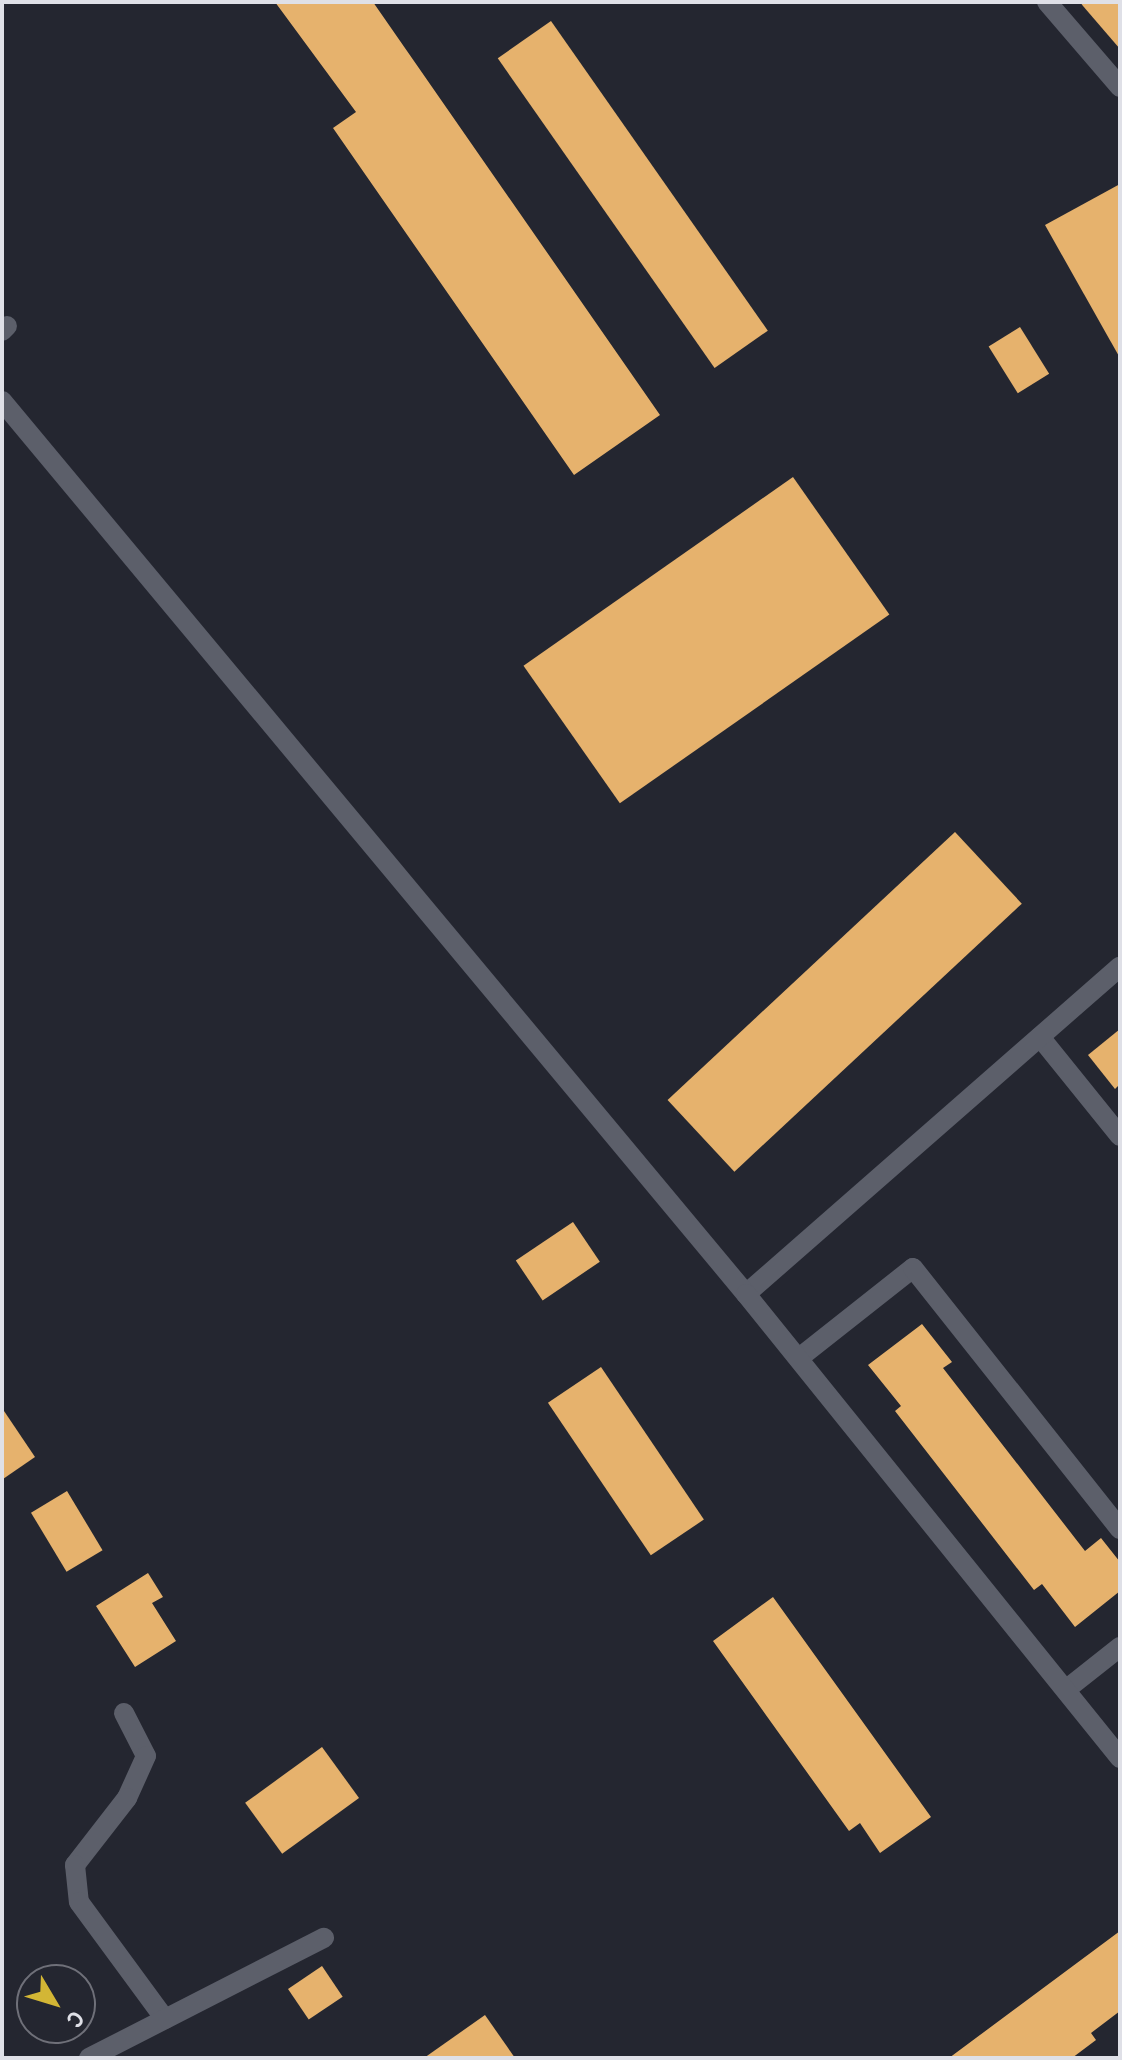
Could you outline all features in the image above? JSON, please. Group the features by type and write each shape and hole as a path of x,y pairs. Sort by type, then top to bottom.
{"street":[{"path":"1047,2 1120,87"},
{"path":"2,401 799,1358 1068,1688 1120,1758"},
{"path":"746,1294 1120,967"},
{"path":"1040,1037 1120,1136"},
{"path":"799,1358 913,1268 1120,1529"},
{"path":"1068,1688 1120,1647"},
{"path":"124,1713 146,1756 127,1798 75,1865 79,1902 165,2019"},
{"path":"89,2058 324,1938"}],"building":[{"path":"275,2 373,2 660,415 574,475 333,128 356,112"},
{"path":"1080,2 1120,2 1120,49 1083,6"},
{"path":"551,21 768,331 715,368 498,58"},
{"path":"1120,184 1120,358 1045,225"},
{"path":"1020,327 1049,374 1018,393 989,347"},
{"path":"793,477 889,615 620,803 523,666"},
{"path":"955,832 1022,904 734,1172 668,1100"},
{"path":"1120,1029 1120,1084 1115,1089 1088,1055"},
{"path":"573,1222 600,1262 543,1300 516,1261"},
{"path":"922,1324 952,1362 943,1368 1085,1551 1101,1538 1120,1562 1120,1591 1075,1627 1042,1584 1034,1590 895,1411 901,1406 868,1365"},
{"path":"601,1367 704,1520 651,1555 548,1403"},
{"path":"2,1408 35,1457 3,1479 2,1477"},
{"path":"67,1491 103,1550 67,1572 31,1513"},
{"path":"148,1573 163,1597 152,1603 176,1641 135,1667 96,1606"},
{"path":"773,1597 931,1817 880,1853 860,1823 849,1831 713,1641"},
{"path":"322,1747 359,1798 282,1854 245,1803"},
{"path":"1120,1931 1120,2011 1091,2033 1096,2040 1072,2058 949,2058"},
{"path":"322,1966 343,1997 309,2020 288,1989"},
{"path":"485,2015 515,2058 424,2058"}]}
